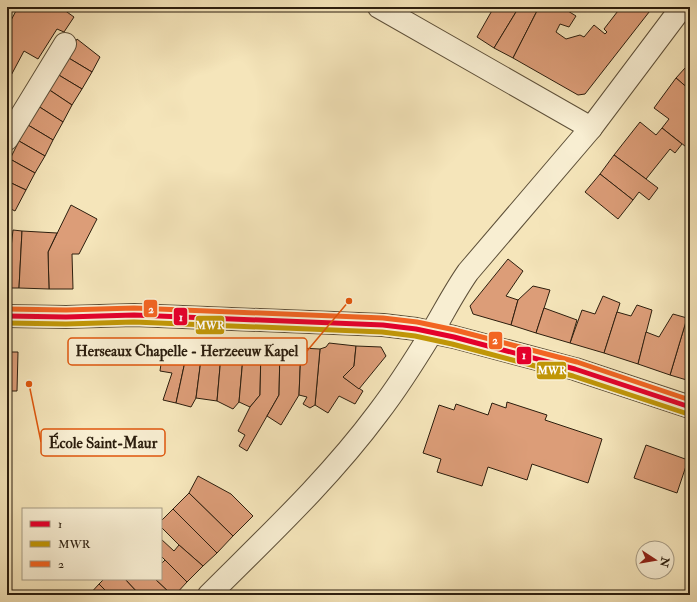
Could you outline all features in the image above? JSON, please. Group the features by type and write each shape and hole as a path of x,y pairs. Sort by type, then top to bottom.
{"street":[{"path":"380,7 590,128"},
{"path":"209,595 308,496 379,413 432,332 458,286 468,272 590,128 682,7"},
{"path":"7,139 65,44"},
{"path":"7,316 66,317 134,315 383,325 432,332 575,370 690,406"}],"building":[{"path":"18,7 26,7 34,11 37,7 60,7 74,17 64,32 57,29 38,59 24,51 7,83 7,28"},
{"path":"494,7 519,7 494,48 477,37"},
{"path":"519,7 539,7 513,58 494,48"},
{"path":"539,7 570,7 568,11 576,16 569,27 560,24 556,32 566,39 580,35 584,37 594,25 605,34 607,32 604,29 621,7 653,7 585,94 578,95 513,58"},
{"path":"77,39 100,57 92,72 67,57"},
{"path":"67,57 92,72 82,89 57,74"},
{"path":"685,68 690,72 690,90 676,78"},
{"path":"57,74 82,89 72,105 48,89"},
{"path":"676,78 690,90 690,150 662,128 669,119 654,108"},
{"path":"48,89 72,105 63,122 38,106"},
{"path":"38,106 63,122 53,140 28,125"},
{"path":"640,122 656,135 662,128 682,144 675,153 670,149 646,179 614,155"},
{"path":"28,125 53,140 45,156 19,141"},
{"path":"19,141 45,156 35,173 10,159"},
{"path":"614,155 658,188 649,200 639,192 633,200 600,174"},
{"path":"10,159 35,173 26,190 7,181 7,164"},
{"path":"600,174 633,200 618,219 585,192"},
{"path":"7,181 26,190 15,211 7,207"},
{"path":"71,205 97,219 79,254 72,254 73,289 49,289 48,252"},
{"path":"13,230 22,231 19,288 7,288 7,248 11,248"},
{"path":"22,231 57,233 48,252 49,289 19,288"},
{"path":"508,259 523,271 506,296 518,300 511,325 473,314 470,306"},
{"path":"533,286 550,290 536,333 511,325 518,300"},
{"path":"603,296 620,303 604,353 570,343 582,310 595,314"},
{"path":"637,305 652,310 638,364 604,353 617,312 631,316"},
{"path":"544,308 577,320 570,343 536,333"},
{"path":"690,313 690,381 670,375 687,318"},
{"path":"673,314 687,318 670,375 638,364 646,332 659,337"},
{"path":"164,343 189,343 176,403 163,400 172,373 160,371"},
{"path":"189,343 203,344 196,398 191,407 176,403"},
{"path":"329,343 356,346 354,366 343,377 363,391 355,404 339,396 328,413 315,405 320,349 326,347"},
{"path":"203,344 222,344 217,401 196,398"},
{"path":"222,344 244,346 239,402 233,409 217,401"},
{"path":"244,346 261,347 260,395 250,407 239,402"},
{"path":"356,346 381,347 386,356 359,389 343,377 354,366"},
{"path":"261,347 280,348 279,395 247,451 239,446 245,435 238,431 250,407 260,395"},
{"path":"280,348 301,348 299,395 281,425 267,416 279,395"},
{"path":"301,348 320,349 315,405 310,408 303,404 307,397 299,395"},
{"path":"7,352 18,352 17,391 7,391"},
{"path":"507,402 547,415 545,420 602,439 588,483 532,464 527,480 488,467 482,486 437,472 441,459 423,453 439,405 454,410 456,404 488,415 492,403 506,408"},
{"path":"646,445 688,460 677,493 634,478"},
{"path":"198,476 231,494 253,516 233,536 189,493"},
{"path":"189,493 233,536 217,553 173,509"},
{"path":"173,509 217,553 203,566 162,528 162,520"},
{"path":"162,540 174,551 179,545 203,566 187,582 162,557"},
{"path":"165,560 187,582 175,595 172,595 156,580 162,580 162,563"},
{"path":"103,580 126,580 140,595 110,595 99,584"},
{"path":"126,580 156,580 172,595 140,595"},
{"path":"99,584 110,595 89,595"}],"transit line":[{"name":"2","path":"7,309 66,310 134,308 383,318 417,322 455,330 577,362 690,400"},
{"name":"1","path":"7,316 66,317 134,315 383,325 416,329 454,337 575,369 690,407"},
{"name":"MWR","path":"7,323 66,324 134,322 382,332 415,336 452,344 573,376 688,414"}],"place":[{"name":"Herseaux Chapelle - Herzeeuw Kapel","path":"349,301"},
{"name":"École Saint-Maur","path":"29,384"}]}
